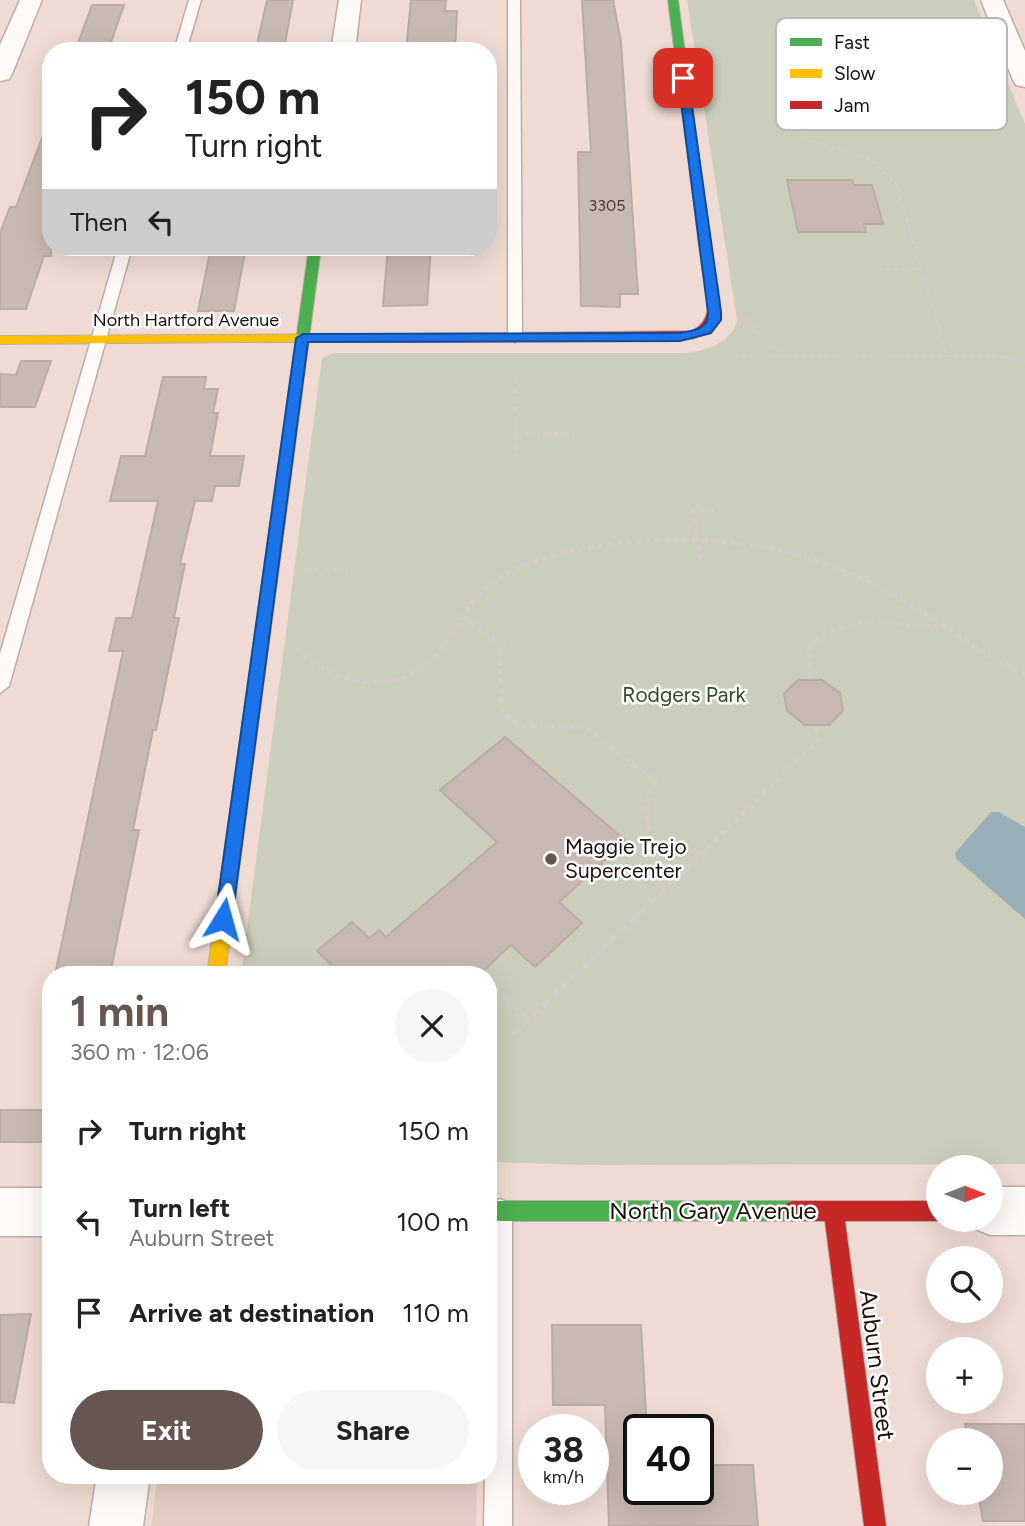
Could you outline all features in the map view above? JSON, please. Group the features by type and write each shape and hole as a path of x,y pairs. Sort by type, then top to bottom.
{"street":[{"path":"0,74 31,0"},
{"path":"344,42 350,0"},
{"name":"North Hartford Avenue","path":"0,340 680,337 706,331 715,320 715,312 673,0"},
{"path":"992,0 999,18"},
{"path":"1007,36 1025,80"},
{"path":"217,966 315,256"},
{"name":"North Gary Avenue","path":"497,1211 926,1211"},
{"name":"Auburn Street","path":"834,1211 875,1526"},
{"path":"1003,1211 1025,1211"},
{"path":"0,1212 42,1212"},
{"path":"116,1526 123,1484"}],"lane":[{"path":"183,42 195,0"},
{"path":"514,0 514,337"},
{"path":"0,686 122,256"},
{"path":"497,1447 498,1526"}],"path":[{"path":"800,130 808,141 872,160 896,183 947,356"},
{"path":"878,268 921,268"},
{"path":"747,314 753,332 760,339 791,356"},
{"path":"717,356 997,356 1025,361"},
{"path":"515,378 515,458"},
{"path":"515,434 576,434"},
{"path":"700,561 693,510 715,510"},
{"path":"292,643 308,662 336,677 354,682 391,680 423,667 437,654 462,615 493,582 531,563 586,548 697,538 767,546 818,559 890,592 986,656 1025,675"},
{"path":"300,570 352,570"},
{"path":"462,615 504,648 500,653 502,711 517,724 585,727 656,782 644,804 650,836 644,848 678,877"},
{"path":"810,678 809,648 825,630 850,625 943,628"},
{"path":"513,1034 818,740 816,726"},
{"path":"497,989 529,1019"}],"shaded area":[{"path":"157,1484 477,1484 476,1526 151,1526"}],"green space":[{"name":"Rodgers Park","path":"687,0 974,0 981,18 776,18 776,130 1007,130 1007,80 1025,124 1025,1164 1003,1164 1003,1155 926,1155 926,1164 587,1165 497,1162 497,966 242,966 322,358 334,353 685,353 717,344 730,335 737,320"}],"water":[{"path":"991,812 999,812 1025,827 1025,919 956,859 955,853"}],"building":[{"path":"267,0 293,0 285,42 258,42"},
{"path":"411,0 446,0 445,11 457,11 455,42 407,42"},
{"path":"582,0 613,0 621,42 638,294 620,294 620,307 581,306 578,152 591,152"},
{"path":"92,5 124,5 111,42 78,42"},
{"path":"42,138 44,256 26,309 0,309 0,233 10,207 16,207"},
{"path":"787,180 852,180 854,185 872,185 883,224 864,224 866,232 798,232"},
{"path":"209,256 244,256 234,311 198,311"},
{"path":"387,256 430,256 427,305 383,306"},
{"path":"21,361 51,361 35,407 0,407 0,374 16,375"},
{"path":"163,377 206,377 204,389 218,389 213,413 218,413 210,456 244,456 239,486 215,486 212,501 195,501 180,564 185,564 174,618 179,618 133,830 139,830 112,966 57,966 123,651 109,651 116,618 132,618 158,501 110,501 121,456 145,456"},
{"path":"798,680 822,680 840,693 843,711 829,725 805,725 787,711 784,693"},
{"name":"Maggie Trejo Supercenter","path":"505,737 626,841 559,902 582,923 535,967 511,945 489,966 332,966 317,951 352,922 369,938 379,930 386,937 497,842 440,790"},
{"path":"0,1110 42,1110 42,1142 0,1142"},
{"path":"31,1314 14,1403 0,1402 0,1315"},
{"path":"552,1325 641,1325 646,1414 623,1414 623,1505 714,1505 714,1465 753,1465 758,1526 609,1526 609,1414 605,1414 605,1405 553,1405"},
{"path":"965,1424 1025,1424 1025,1521 983,1521 980,1505 1003,1505 1003,1428 966,1428"}],"traffic: fast":[{"path":"673,0 708,268"},
{"path":"284,476 314,256"},
{"path":"497,1211 793,1211"}],"traffic: slow":[{"path":"0,340 403,338"},
{"path":"217,966 284,476"}],"traffic: jam":[{"path":"403,338 692,335 702,331 713,317 708,268"},
{"path":"793,1211 926,1211"},
{"path":"834,1211 875,1526"}],"place":[{"name":"Maggie Trejo Supercenter","path":"551,859"}],"route":[{"path":"223,919 303,338 680,337 706,331 715,320 715,312 683,78"}]}
